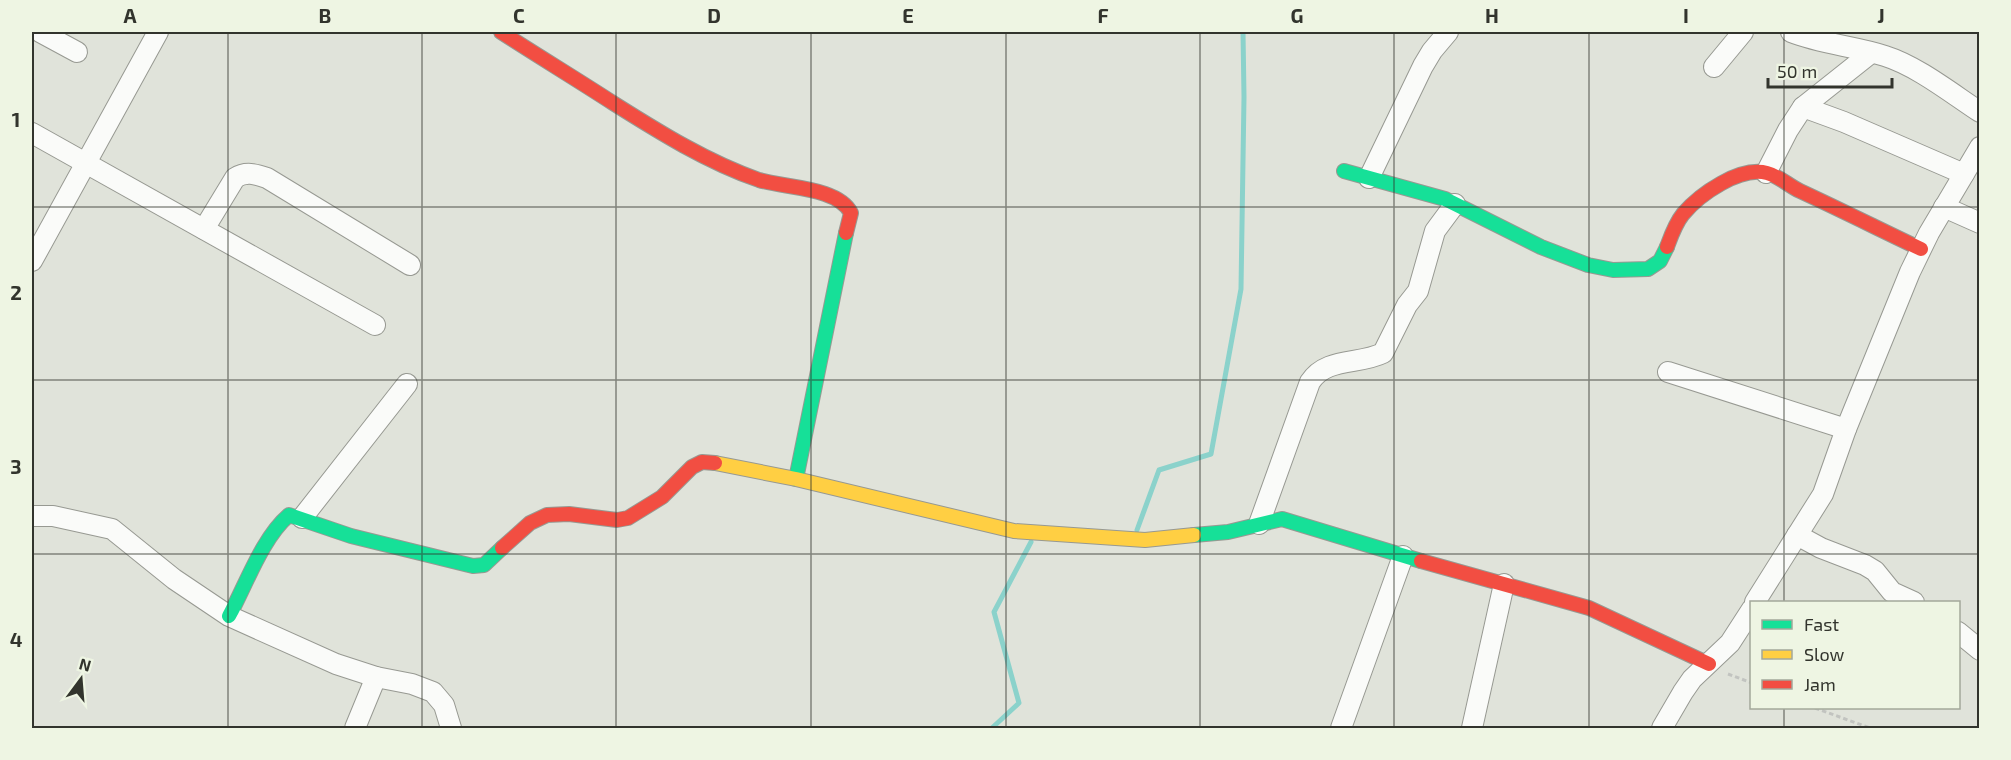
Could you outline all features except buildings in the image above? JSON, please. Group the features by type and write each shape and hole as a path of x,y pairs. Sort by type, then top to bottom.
{"street":[{"path":"40,32 77,52"},
{"path":"32,261 158,32"},
{"path":"501,32 654,129 705,158 760,180 828,195 847,205 851,213 796,479"},
{"path":"1369,178 1423,66 1448,32"},
{"path":"1714,67 1743,32"},
{"path":"1791,32 1893,58 1980,112"},
{"path":"1766,173 1788,130 1803,107 1871,52"},
{"path":"1803,107 1852,125 1964,174"},
{"path":"32,133 375,325"},
{"path":"1756,601 1823,494 1846,429 1910,272 1944,207 1980,147"},
{"path":"1344,171 1455,204 1529,241 1580,262 1601,267 1636,271 1655,267 1663,259 1681,216 1712,190 1747,173 1766,173 1921,249"},
{"path":"204,229 235,178 242,174 253,174 267,178 410,264"},
{"path":"1259,524 1310,382 1317,372 1326,367 1375,357 1383,353 1407,305 1418,291 1435,231 1455,204"},
{"path":"1944,207 1980,223"},
{"path":"1668,372 1846,429"},
{"path":"302,518 407,384"},
{"path":"229,616 282,518 289,514 351,536 473,566 484,565 530,523 547,515 569,514 617,520 628,518 662,497 692,466 702,462 796,479 1014,531 1145,540 1164,536 1225,533 1272,519 1282,519 1403,556 1589,608 1709,664"},
{"path":"32,516 53,516 112,529 174,579 229,616 336,664 376,677 412,684 433,692 444,705 451,729"},
{"path":"1797,535 1821,548 1865,565 1875,571 1892,592 1910,601"},
{"path":"1341,729 1403,556"},
{"path":"1472,729 1504,584"},
{"path":"1662,729 1692,680 1730,643 1750,612"},
{"path":"1960,633 1980,650"},
{"path":"355,729 376,677"}],"path":[{"path":"1818,709 1870,729"}],"waterway":[{"path":"1137,530 1159,470 1211,454 1241,289 1243,32"},
{"path":"992,728 1019,703 994,612 1031,542"}],"traffic: fast":[{"path":"1344,171 1445,199 1541,247 1588,265 1613,270 1648,269 1660,261 1667,247"},
{"path":"796,479 846,233"},
{"path":"229,616 263,549 279,525 289,515 351,536 473,566 484,565 502,548"},
{"path":"1194,535 1228,532 1282,519 1421,561"}],"traffic: slow":[{"path":"715,463 796,479 1014,531 1145,540 1194,535"}],"traffic: jam":[{"path":"501,32 648,125 702,155 759,180 823,193 835,198 851,213 846,233"},
{"path":"1667,247 1673,230 1690,206 1721,183 1756,172 1776,176 1800,191 1921,249"},
{"path":"502,548 530,523 547,515 569,514 617,520 628,518 662,497 692,467 702,462 715,463"},
{"path":"1421,561 1589,608 1709,664"}]}
